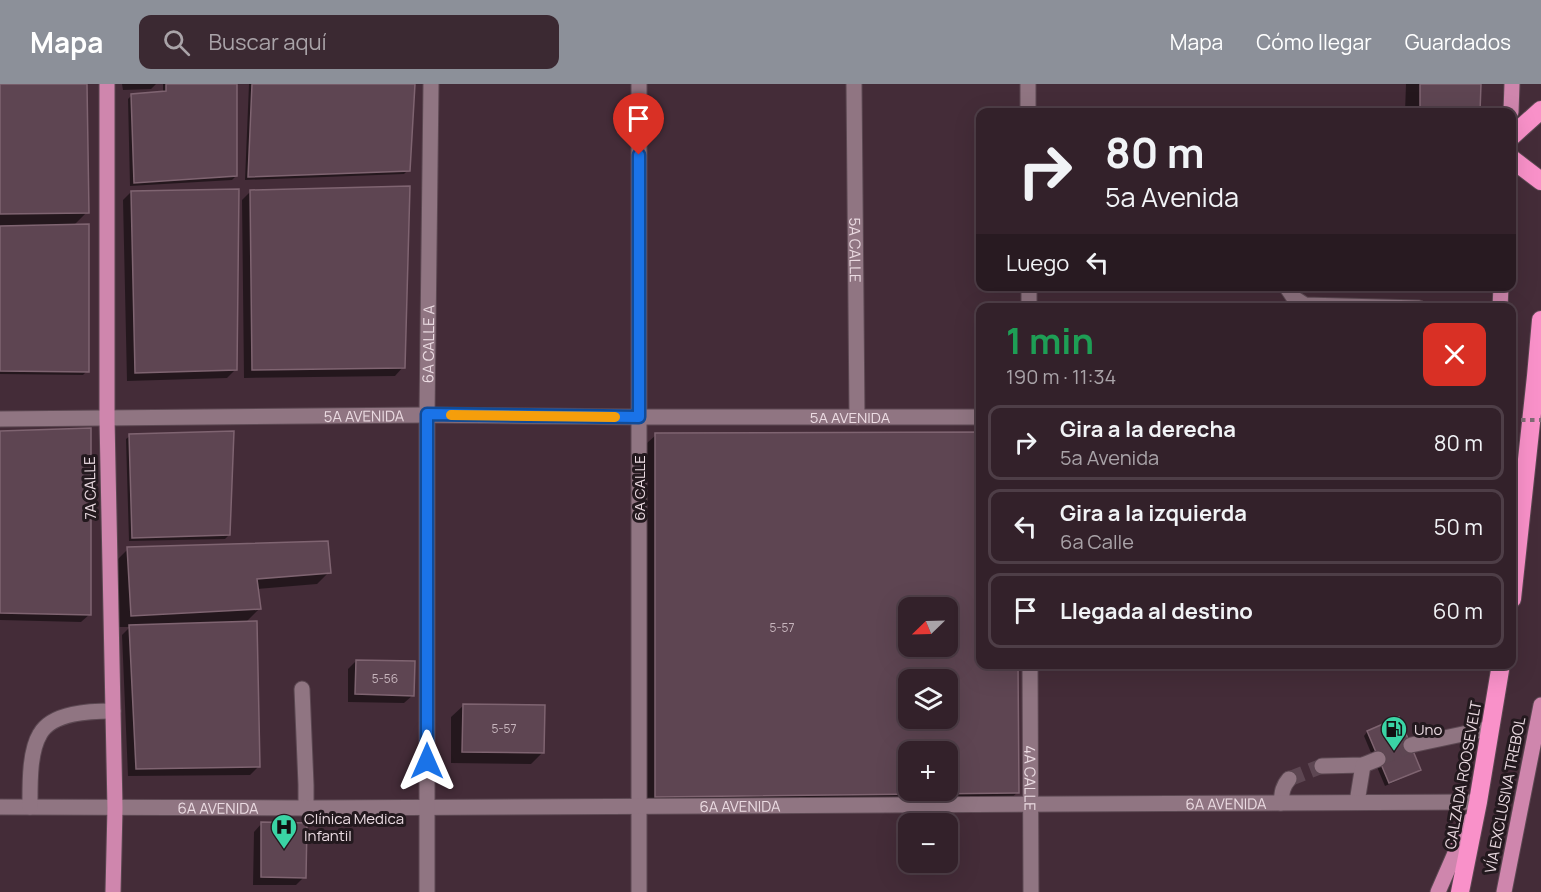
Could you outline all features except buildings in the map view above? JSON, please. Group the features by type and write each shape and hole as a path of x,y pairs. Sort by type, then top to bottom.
{"highway":[{"path":"1516,132 1541,110"},
{"path":"1516,162 1541,181"},
{"path":"1516,561 1541,320"},
{"name":"CALZADA ROOSEVELT","path":"1460,892 1501,669"}],"main road":[{"name":"7A CALLE","path":"106,84 107,418 115,808 113,892"},
{"path":"1511,108 1512,84"},
{"name":"VÍA EXCLUSIVA TREBOL","path":"1504,892 1541,705"},
{"path":"1438,892 1478,802"}],"street":[{"name":"6A CALLE A","path":"427,892 427,414 431,84"},
{"name":"6A CALLE","path":"639,84 639,892"},
{"name":"5A CALLE","path":"854,84 856,417"},
{"path":"1028,84 1028,108"},
{"path":"1289,291 1294,298 1302,303"},
{"name":"5A AVENIDA","path":"0,418 427,414 639,417 976,417"},
{"name":"4A CALLE","path":"1030,669 1031,892"},
{"path":"302,689 306,808"},
{"path":"30,807 34,749 40,732 54,720 63,717 85,711 112,711"},
{"path":"1411,745 1491,728"},
{"path":"1322,766 1363,765 1378,759"},
{"path":"1356,802 1363,765"},
{"path":"1281,803 1282,789 1289,779"},
{"name":"6A AVENIDA","path":"0,807 306,808 1478,802"}],"path":[{"path":"1516,420 1541,420"}],"tunnel":[{"path":"1378,759 1411,745"},
{"path":"1289,779 1322,766"}],"slow traffic":[{"path":"451,415 615,417"}],"place":[{"name":"Uno","path":"1394,752"},
{"name":"Clínica Medica Infantil","path":"284,850"}],"route":[{"path":"427,761 427,414 639,417 639,155"}]}
